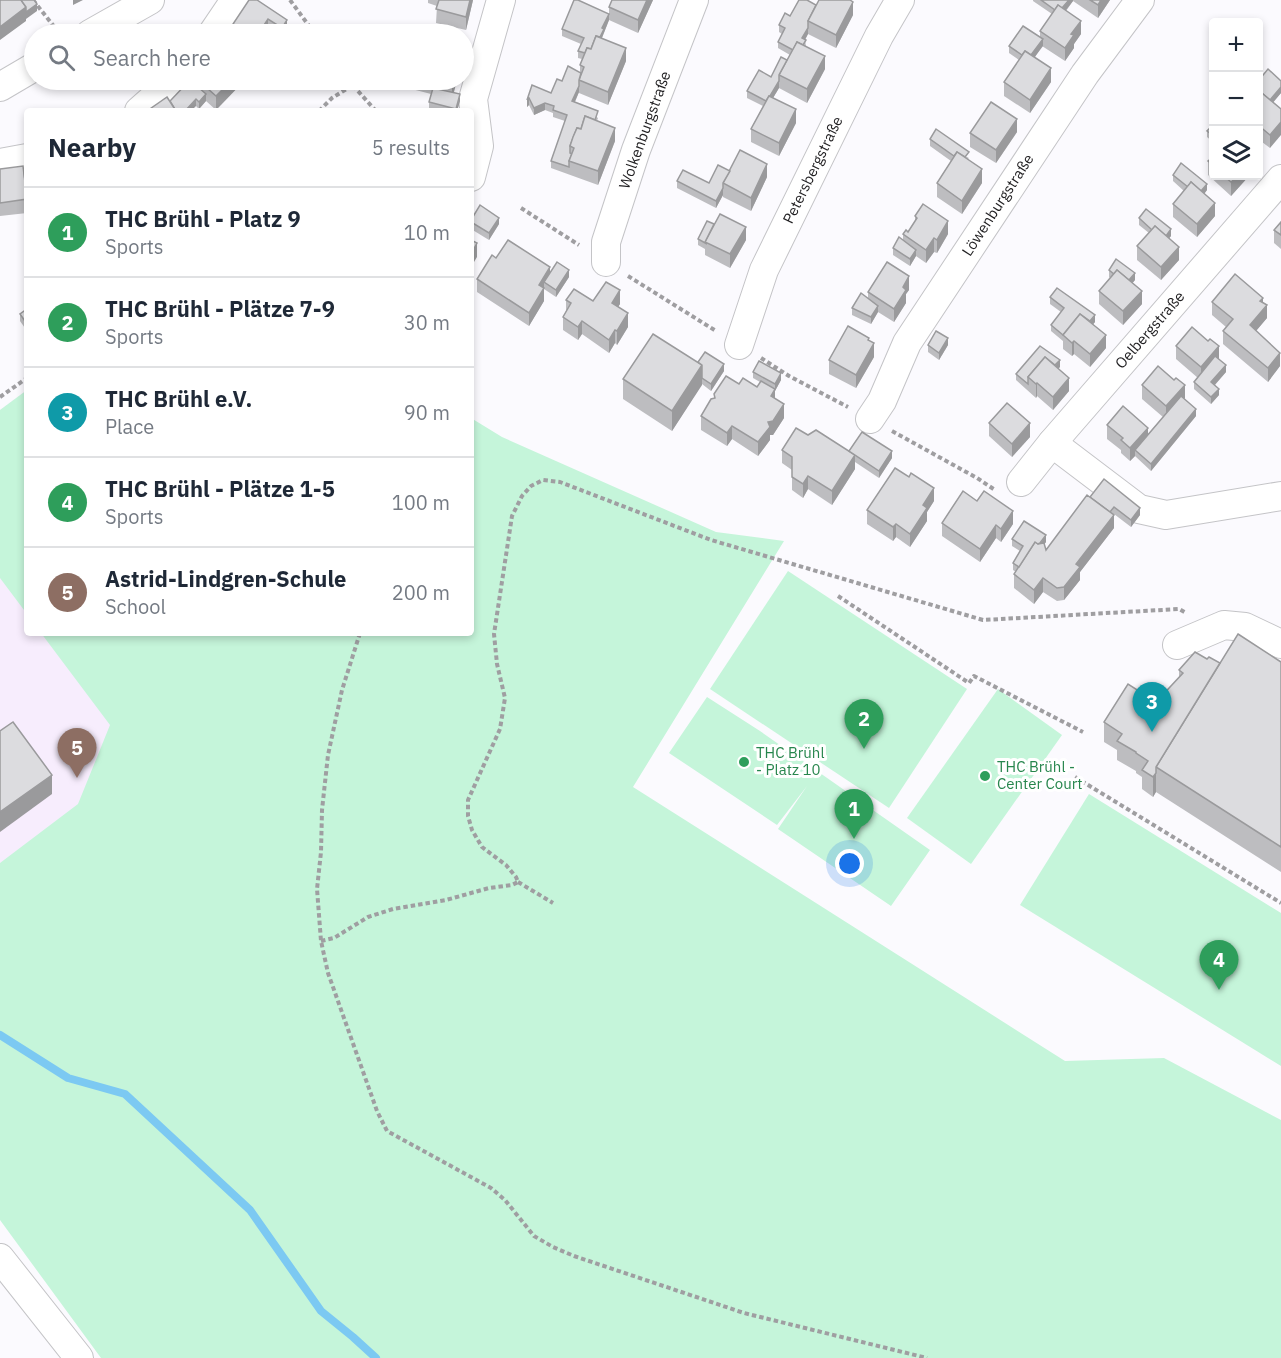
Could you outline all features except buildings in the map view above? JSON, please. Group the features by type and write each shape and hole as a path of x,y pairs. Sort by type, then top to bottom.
{"street":[{"path":"108,24 150,0"},
{"path":"219,24 235,0"},
{"path":"474,165 479,146 473,99 501,0"},
{"name":"Wolkenburgstraße","path":"606,262 606,242 633,160 694,0"},
{"name":"Petersbergstraße","path":"739,345 764,270 879,36 900,0"},
{"name":"Löwenburgstraße","path":"870,419 882,402 907,343 1085,74 1140,0"},
{"path":"0,87 24,73"},
{"path":"142,108 163,90"},
{"path":"0,163 24,159"},
{"name":"Oelbergstraße","path":"1021,482 1052,443 1281,179"},
{"path":"1052,443 1139,509 1167,515 1281,496"},
{"path":"1177,645 1224,625 1245,627 1281,644"},
{"path":"0,1258 79,1358"}],"path":[{"path":"33,0 52,24"},
{"path":"290,0 308,24"},
{"path":"322,108 345,90"},
{"path":"357,90 373,108"},
{"path":"521,208 565,236"},
{"path":"673,304 702,323"},
{"path":"789,376 977,478 1002,494 1010,493 1021,482"},
{"path":"0,397 24,380"},
{"path":"553,903 518,882 506,865 482,847 472,830 468,816 468,800 500,729 505,698 497,664 494,634 512,516 522,496 531,486 543,480 560,482 711,540 983,620 1179,609 1214,628"},
{"path":"838,596 969,683 974,676 1083,732"},
{"path":"359,636 342,690 328,755 317,889 321,941 328,973 377,1111 387,1131 491,1188 505,1200 534,1236 574,1256 744,1313 927,1358"},
{"path":"1075,777 1281,903"},
{"path":"321,941 334,938 368,917 393,909 446,900 518,882"}],"shaded area":[{"path":"24,392 24,636 183,636 0,1009 0,410"}],"green space":[{"path":"24,392 24,610 0,578 0,410"},
{"path":"474,420 502,437 716,532 784,541 633,787 1065,1061 1164,1058 1281,1120 1281,1358 101,1358 0,1220 0,863 78,804 110,725 43,636 474,636"},
{"path":"788,571 967,689 889,808 710,689"},
{"name":"THC Brühl - Center Court","path":"998,689 1062,735 971,864 907,818"},
{"path":"707,697 760,731 930,850 891,906 778,829 807,786 777,825 669,753"},
{"path":"1089,794 1281,913 1281,1066 1020,905"}],"waterway":[{"path":"0,1035 68,1078 125,1094 250,1210 321,1311 376,1358"}],"place":[{"name":"THC Brühl e.V.","path":"1152,732"},
{"name":"THC Brühl - Plätze 7-9","path":"864,749"},
{"name":"THC Brühl - Platz 10","path":"744,762"},
{"name":"THC Brühl - Center Court","path":"985,776"},
{"name":"Astrid-Lindgren-Schule","path":"77,778"},
{"name":"THC Brühl - Platz 9","path":"854,839"},
{"name":"THC Brühl - Plätze 1-5","path":"1219,990"}]}
